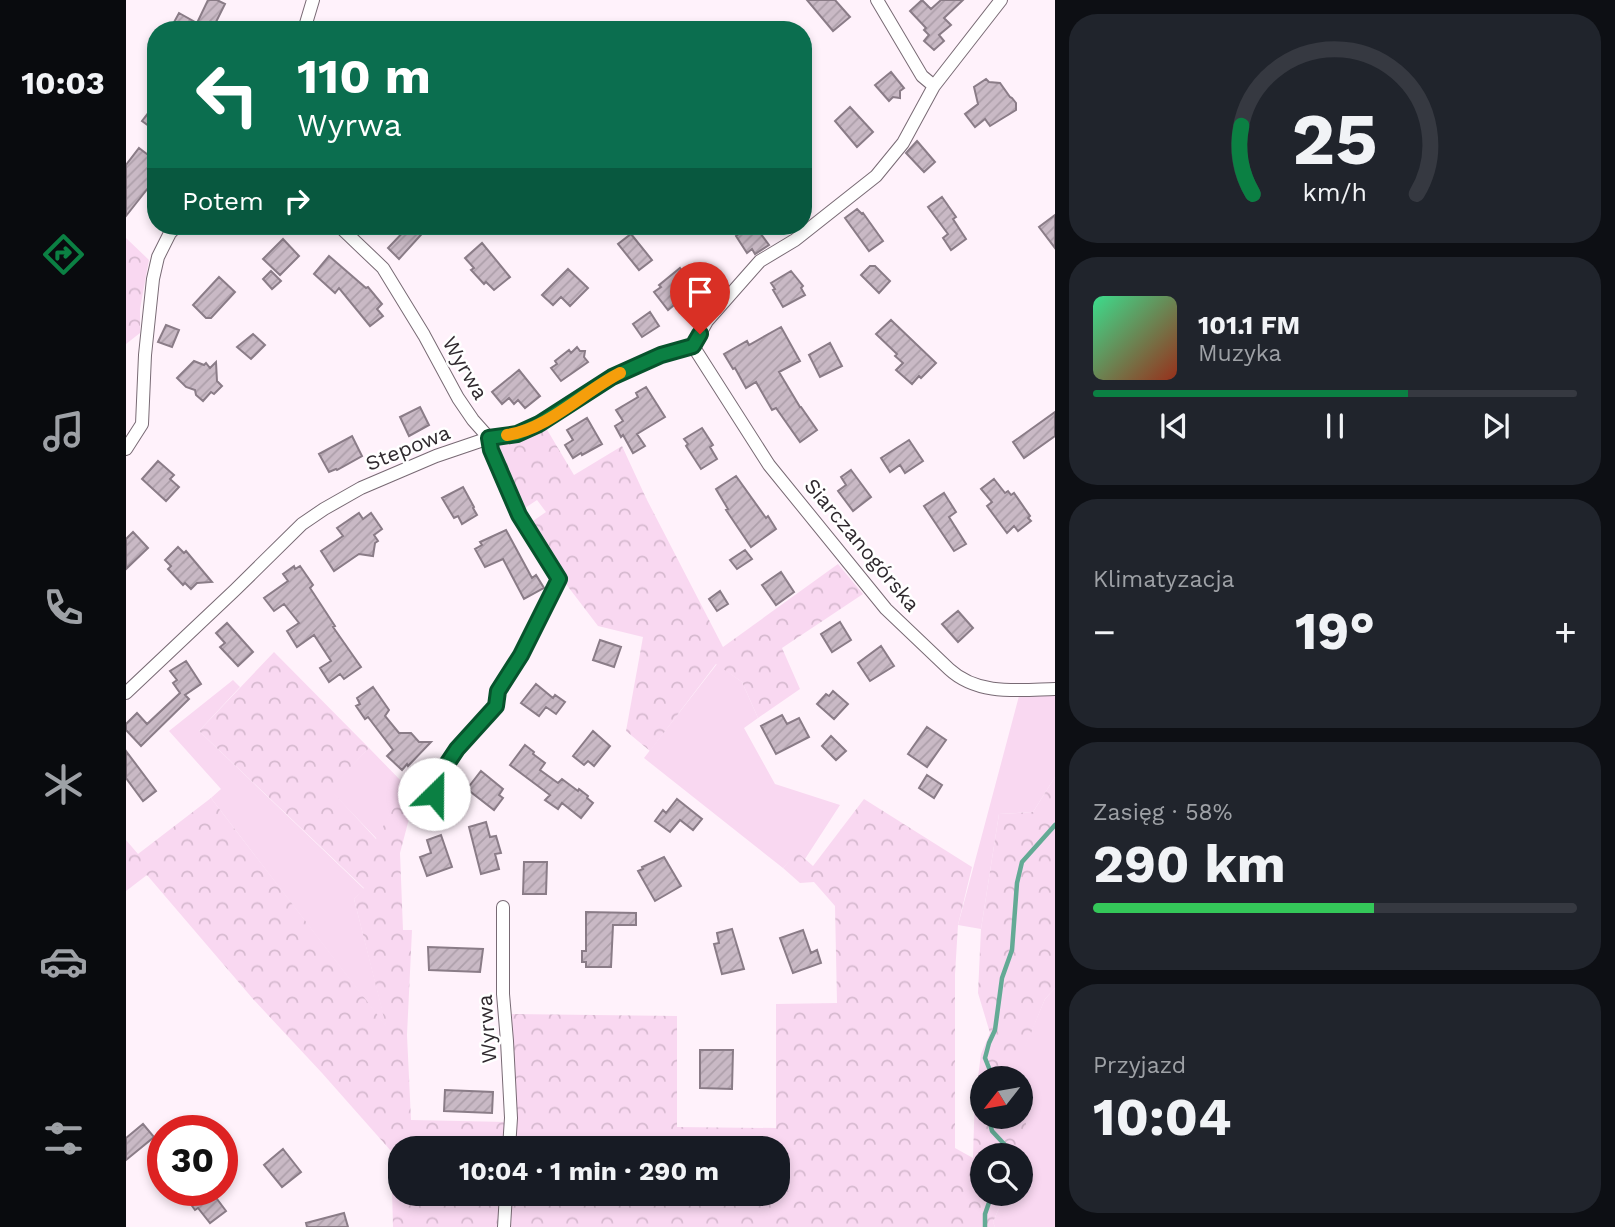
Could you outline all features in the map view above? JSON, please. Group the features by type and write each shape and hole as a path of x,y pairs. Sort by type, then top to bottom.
{"street":[{"path":"307,21 313,0"},
{"path":"877,0 922,76 934,86"},
{"path":"812,227 876,176 902,143 934,86 1001,0"},
{"path":"126,449 142,424 145,355 153,279 158,257 169,235"},
{"name":"Wyrwa","path":"348,235 383,268 458,398 489,438 491,450 519,515 559,579 521,655 498,691 496,706 457,749 441,773 434,794"},
{"path":"693,346 707,321 760,261 801,235"},
{"name":"Stepowa","path":"126,693 302,524 324,509 361,488 436,456 489,438 517,434 539,424 612,377 661,355 693,346"},
{"name":"Siarczanogórska","path":"693,346 769,465 886,609 956,676 978,686 1000,691 1055,689"},
{"name":"Wyrwa","path":"503,907 503,994 510,1136"},
{"path":"503,1227 505,1206"}],"green space":[{"path":"126,238 149,260 140,309 140,333 126,344"},
{"path":"546,428 574,475 622,446 723,647 838,564 863,594 782,648 800,689 758,718 742,682 716,664 650,751 626,731 643,637 598,626 566,584 530,523 546,512 537,500 525,508 494,444"},
{"path":"274,652 369,748 330,789 376,839 406,786 415,796 400,853 403,930 412,930 407,1035 411,1120 508,1122 507,1136 388,1136 388,1148 253,999 147,875 126,891 126,840 138,854 211,798 386,1026 354,899 364,888 199,731"},
{"path":"717,664 742,682 758,718 744,728 775,784 840,805 805,859 797,853 783,868 644,758"},
{"path":"233,680 240,687 199,731 364,889 354,899 387,1028 211,798 221,789 169,731"},
{"path":"1055,694 1055,777 1033,812 999,814 981,929 958,925 1019,696"},
{"path":"369,748 406,786 377,839 329,789"},
{"path":"1055,777 1055,988 1045,999 1017,1066 979,1066 981,1054 990,1033 978,993 981,929 999,814 1033,812"},
{"path":"864,799 972,867 958,925 955,974 955,1148 970,1156 970,1206 1000,1206 993,1222 995,1227 511,1227 512,1206 790,1206 790,1136 514,1136 512,1014 677,1016 677,1127 776,1128 776,1004 837,1003 835,906 814,882 800,883 783,868 797,852 813,866"},
{"path":"1055,988 1055,1227 995,1227 993,1222 1000,1206 1033,1206 1033,1143 1024,1143 1023,1129 1033,1129 1033,1066 1016,1066 1045,999"},
{"path":"974,1129 1026,1129 1026,1143 973,1143"},
{"path":"392,1206 501,1206 500,1227 393,1227"}],"building":[{"path":"208,0 225,4 216,21 198,21"},
{"path":"807,0 835,0 850,17 833,31"},
{"path":"922,0 931,9 941,0 963,0 944,18 951,25 939,35 944,41 934,50 924,41 929,35 924,30 926,28 910,11"},
{"path":"179,13 193,21 175,21"},
{"path":"891,72 904,88 900,91 900,98 893,97 889,101 875,85"},
{"path":"986,79 1000,83 1016,103 1016,110 990,126 985,119 975,127 965,114 978,104 974,87"},
{"path":"850,107 873,132 857,147 835,121"},
{"path":"917,141 935,162 924,172 906,153"},
{"path":"139,148 147,154 147,189 126,216 126,165"},
{"path":"942,197 956,217 953,219 966,239 951,250 943,238 948,234 928,207"},
{"path":"857,209 863,213 883,241 869,251 845,218"},
{"path":"1055,215 1055,248 1039,227"},
{"path":"400,235 421,235 399,259 388,248"},
{"path":"632,235 652,260 639,270 618,244"},
{"path":"762,235 769,245 755,254 752,249 747,253 736,236"},
{"path":"283,239 299,256 280,275 263,259"},
{"path":"482,243 510,277 494,290 471,270 474,268 465,258"},
{"path":"329,256 368,287 382,304 377,309 383,316 370,326 339,288 335,293 314,274"},
{"path":"870,266 875,266 890,281 879,293 861,275"},
{"path":"680,268 695,288 668,310 654,292"},
{"path":"568,269 588,288 570,306 561,297 553,305 542,295"},
{"path":"271,271 281,281 272,289 263,279"},
{"path":"791,271 803,286 801,288 805,295 783,307 771,283"},
{"path":"219,277 235,292 211,318 206,318 193,305"},
{"path":"650,312 659,326 642,337 633,324"},
{"path":"891,320 936,363 912,384 896,370 903,363 895,356 897,354 876,334"},
{"path":"166,325 179,330 172,347 158,342"},
{"path":"781,327 800,361 779,372 817,430 800,442 776,408 772,410 756,382 746,388 724,354 747,341 749,345"},
{"path":"253,334 265,345 251,359 237,347"},
{"path":"830,343 842,366 820,377 809,355"},
{"path":"577,347 580,351 585,351 584,357 588,362 561,381 551,368 557,364 555,361"},
{"path":"194,361 204,365 206,363 210,368 216,362 217,381 222,386 214,394 211,392 203,401 196,395 195,390 186,387 177,378"},
{"path":"519,370 540,396 525,408 518,400 514,404 509,398 502,404 492,392"},
{"path":"646,387 665,417 637,434 645,446 633,453 615,426 623,421 616,410 638,397 636,393"},
{"path":"420,407 429,425 409,436 400,417"},
{"path":"1055,412 1055,436 1024,458 1013,442"},
{"path":"587,418 602,444 573,458 565,445 573,440 567,430"},
{"path":"702,428 713,445 710,447 717,459 701,469 684,439"},
{"path":"352,436 362,456 329,472 319,454"},
{"path":"909,440 923,461 905,473 900,465 890,472 881,458"},
{"path":"158,461 174,475 170,479 179,487 166,501 142,479"},
{"path":"851,470 871,497 853,511 838,491 846,485 841,477"},
{"path":"736,476 776,529 751,547 726,510 728,509 716,489"},
{"path":"994,479 1005,493 1014,493 1030,516 1028,518 1031,521 1018,531 1014,526 1007,533 987,506 992,502 981,489"},
{"path":"463,487 477,515 462,524 458,516 454,518 442,498"},
{"path":"944,493 956,512 949,517 966,544 954,551 924,506"},
{"path":"359,513 363,519 371,513 382,529 374,535 378,541 375,543 373,556 359,554 334,571 321,551 343,536 337,528"},
{"path":"506,530 532,578 536,575 544,588 524,599 503,559 485,567 475,549 482,545 480,542"},
{"path":"133,532 148,548 126,569 126,539"},
{"path":"178,547 184,553 186,551 212,582 197,583 191,589 185,583 183,585 168,569 171,566 165,560"},
{"path":"745,550 752,559 737,569 730,560"},
{"path":"294,566 295,569 300,566 313,585 310,588 361,667 344,679 340,674 329,682 320,668 331,661 314,635 297,647 287,631 299,623 284,604 274,611 264,598 288,581 283,574"},
{"path":"781,572 794,592 776,605 762,585"},
{"path":"720,591 728,604 717,611 709,599"},
{"path":"958,611 973,628 958,642 942,624"},
{"path":"840,622 851,640 832,652 821,634"},
{"path":"227,623 253,652 238,666 220,647 225,643 216,633"},
{"path":"600,640 621,647 614,667 593,660"},
{"path":"881,646 894,666 870,681 858,663"},
{"path":"186,661 201,684 185,695 189,699 141,746 126,730 126,724 137,713 147,724 180,693 173,683 177,680 170,671"},
{"path":"536,684 553,698 555,695 565,702 556,714 546,707 539,716 521,703"},
{"path":"373,687 389,710 385,716 399,733 411,733 419,742 431,742 402,770 387,756 393,750 368,717 365,719 356,706 360,704 357,698"},
{"path":"833,691 848,704 834,719 817,704"},
{"path":"782,715 787,724 799,718 809,737 776,754 761,726"},
{"path":"927,727 946,740 927,767 908,754"},
{"path":"593,731 610,746 594,766 588,761 584,765 573,756"},
{"path":"831,736 846,751 836,760 822,746"},
{"path":"525,745 545,763 540,770 558,783 562,779 588,796 593,803 581,818 562,803 558,809 545,800 550,795 510,765"},
{"path":"126,751 156,791 143,801 126,778"},
{"path":"481,771 503,789 499,795 503,798 494,810 467,789"},
{"path":"927,775 942,785 934,798 919,788"},
{"path":"677,799 702,819 693,830 680,820 670,832 655,821 663,810 666,813"},
{"path":"486,822 490,837 496,836 501,853 495,854 499,869 481,874 469,827"},
{"path":"441,835 452,867 427,876 420,857 431,853 427,840"},
{"path":"664,857 681,886 655,901 638,871"},
{"path":"524,862 547,862 546,894 523,894"},
{"path":"586,912 636,913 636,925 613,925 611,967 586,967 586,962 582,962 582,951 586,951"},
{"path":"732,929 744,969 722,974 714,944 719,943 717,933"},
{"path":"803,930 811,953 817,950 821,963 793,973 780,938"},
{"path":"428,947 483,949 480,972 429,970"},
{"path":"700,1050 733,1050 732,1089 700,1088"},
{"path":"445,1090 493,1092 492,1113 444,1111"},
{"path":"143,1124 147,1129 147,1143 126,1160 126,1138"},
{"path":"283,1149 301,1172 282,1187 264,1165"},
{"path":"192,1206 222,1206 226,1211 210,1223 198,1208 195,1210"},
{"path":"344,1213 348,1227 307,1227 306,1223"}],"waterway":[{"path":"988,1066 985,1058 995,1030 1002,978 1012,950 1017,883 1022,862 1055,825"},
{"path":"991,1129 1003,1143"},
{"path":"985,1227 988,1206"}],"slow traffic":[{"path":"507,435 517,434 539,424 620,373"}],"route":[{"path":"434,794 441,773 457,749 496,706 498,691 521,655 559,579 519,515 491,450 489,438 517,434 539,424 612,377 661,355 693,346 700,334"}]}
